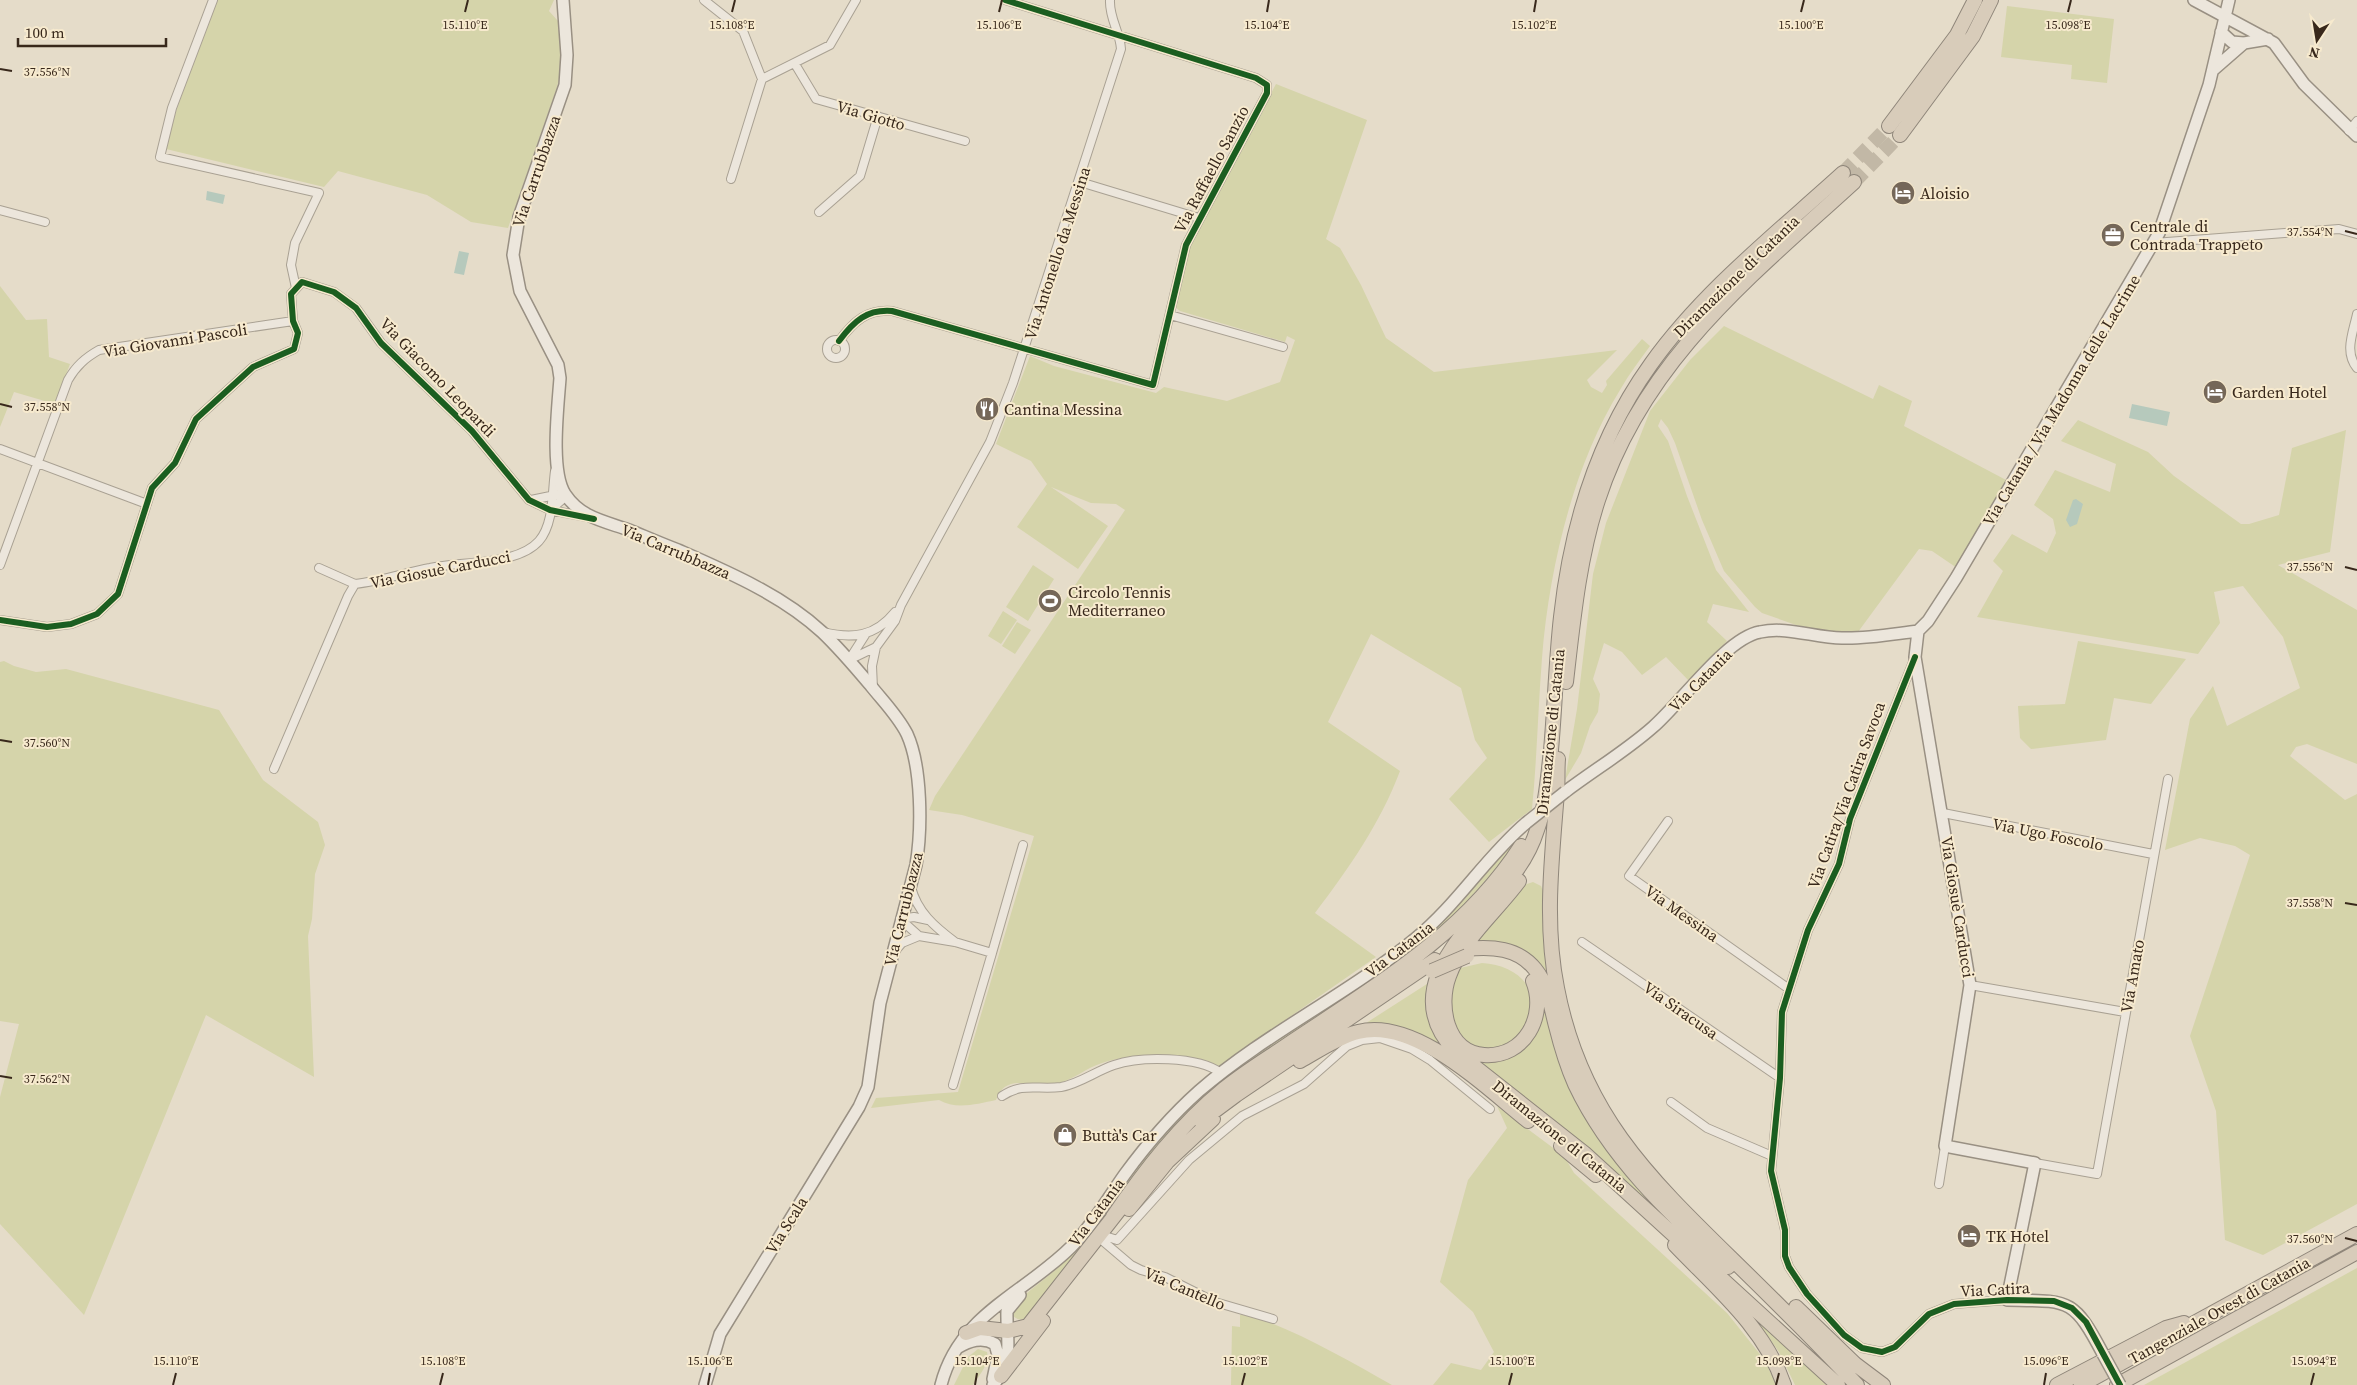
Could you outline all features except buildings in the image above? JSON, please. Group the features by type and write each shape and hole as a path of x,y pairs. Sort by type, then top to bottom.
{"highway":[{"path":"1975,0 1957,35 1895,130 1973,36 1992,0"},
{"name":"Diramazione di Catania","path":"1838,1385 1584,1152 1456,1052 1442,1035 1434,1014 1434,992 1443,962 1459,937 1515,874 1538,829 1550,758 1561,618 1572,549 1584,497 1612,429 1638,384 1662,349 1690,317 1726,281 1849,178 1701,327 1664,370 1624,435 1598,501 1582,564 1572,623 1558,763 1550,908 1556,986 1567,1031 1585,1078 1602,1112 1619,1137 1664,1193 1800,1325 1856,1385"},
{"path":"966,1333 980,1328 1008,1331 1028,1326 1036,1319 1113,1217 1144,1172 1212,1100 1242,1075 1430,948 1464,917 1514,858 1525,840 1536,812 1552,665 1561,618"},
{"path":"1466,953 1505,957 1522,967 1532,979 1538,998 1536,1017 1525,1039 1511,1049 1485,1055 1462,1046 1447,1024 1444,1010 1444,994 1449,975 1461,952 1508,897 1535,856 1544,833 1558,763"},
{"path":"1113,1217 1162,1159 1207,1116 1434,965 1466,953 1500,948 1520,956 1535,969 1546,988 1560,1043 1575,1083 1594,1119 1616,1151 1664,1208 1856,1385"},
{"path":"995,1382 1144,1190 1178,1150 1230,1105 1434,965"},
{"path":"1277,1073 1356,1032 1378,1029 1400,1033 1419,1040 1446,1057 1572,1155 1659,1229 1710,1266"},
{"path":"1619,1137 1641,1154 1688,1204 1838,1348 1882,1385"},
{"path":"1618,1183 1755,1330 1774,1361 1784,1385"},
{"name":"Tangenziale Ovest di Catania","path":"2081,1385 2357,1234"},
{"name":"Tangenziale Ovest di Catania","path":"2119,1385 2357,1252"},
{"path":"2057,1385 2166,1328 2206,1316"}],"main road":[{"name":"Via Carrubbazza","path":"564,0 567,54 565,85 519,217 513,254 520,291 558,365 560,378 556,465 558,478 565,493 580,511 594,519 670,547 743,580 789,607 822,632 849,660 899,720 911,746 920,813 919,848 880,1003 872,1067"},
{"path":"2194,0 2226,15 2268,39 2281,49 2304,84 2353,133"},
{"name":"Via Catania / Via Madonna delle Lacrime","path":"1918,631 1928,621 1956,578 2154,244 2186,155 2212,70 2229,0"},
{"path":"2221,32 2252,31"},
{"path":"2221,32 2232,42 2244,43 2268,39"},
{"path":"2212,70 2244,43"},
{"name":"Via Catania","path":"941,1385 954,1351 966,1333 1021,1286 1052,1264 1084,1232 1156,1134 1221,1073 1415,939 1451,906 1502,846 1526,823 1654,727 1718,661 1744,638 1759,632 1774,631 1842,638 1918,631"},
{"name":"Via Giosuè Carducci","path":"1918,631 1915,657 1943,813 1970,985 1945,1146"},
{"name":"Via Scala","path":"705,1385 720,1334 754,1275 860,1107 868,1087 872,1067"},
{"path":"1945,1146 2035,1162 2007,1300"},
{"path":"995,1382 1010,1347 1007,1311 1009,1306 1052,1264"},
{"name":"Via Catira","path":"2007,1300 2054,1301 2072,1308 2086,1322 2119,1385"},
{"path":"946,1385 954,1351 978,1340 986,1340 995,1344 998,1356 995,1382"}],"street":[{"path":"0,620 47,627 71,624 97,614 118,594 152,488 175,463 196,419 253,368 294,349 298,333 293,321 291,294 296,288 291,266 295,243 319,193 160,157 172,108 213,0"},
{"path":"704,0 743,31 762,79 731,179"},
{"path":"762,79 830,45 856,0"},
{"name":"Via Raffaello Sanzio","path":"840,341 850,326 863,316 881,310 892,310 1153,385 1183,255 1199,218 1267,93 1267,85 1256,78 1121,37 1107,30 1005,0"},
{"name":"Via Antonello da Messina","path":"901,604 990,442 1026,348 1121,50 1121,37 1113,22 1110,0"},
{"name":"Via Giotto","path":"795,64 816,99 965,141"},
{"path":"820,212 860,176 878,116"},
{"path":"2353,133 2357,121"},
{"path":"1080,182 1199,218"},
{"path":"0,210 45,222"},
{"path":"2154,244 2338,229 2357,234"},
{"name":"Via Giacomo Leopardi","path":"296,288 302,282 334,292 356,308 381,343 472,431 530,500 550,510 594,519"},
{"path":"2357,314 2349,349 2350,358 2357,368"},
{"path":"1170,315 1283,347"},
{"name":"Via Giovanni Pascoli","path":"38,464 74,368 99,350 293,321"},
{"path":"0,449 147,504"},
{"path":"0,565 38,464"},
{"name":"Via Giosuè Carducci","path":"274,768 348,596 356,584 378,581 432,567 502,558 520,553 532,547 545,533 556,465"},
{"path":"530,500 538,500 565,493"},
{"path":"550,510 563,499 565,493"},
{"path":"319,568 356,584"},
{"path":"822,632 852,637 865,635 888,621 901,604"},
{"path":"873,688 872,666 876,647 895,621 901,604"},
{"path":"849,660 865,635"},
{"path":"849,660 876,647"},
{"name":"Via Catira/Via Catira Savoca","path":"1788,1267 1785,1256 1785,1230 1771,1170 1780,1078 1780,1024 1808,930 1839,864 1850,819 1915,657"},
{"name":"Via Amato","path":"2035,1162 2097,1174 2168,779"},
{"name":"Via Ugo Foscolo","path":"1943,813 2153,854"},
{"name":"Via Messina","path":"1668,821 1629,876 1789,989"},
{"path":"953,1085 1023,845"},
{"path":"910,885 916,905 928,920 955,942"},
{"path":"900,919 914,917 928,920"},
{"path":"900,919 919,936"},
{"path":"892,956 902,943 919,936 955,942 992,953"},
{"name":"Via Siracusa","path":"1582,942 1780,1078"},
{"path":"1970,985 2126,1012"},
{"name":"Via Catania","path":"1106,1240 1117,1240 1189,1160 1242,1116 1304,1084 1347,1046 1362,1040 1380,1038 1412,1049 1430,1060 1490,1109"},
{"path":"1002,1096 1013,1089 1022,1087 1049,1088 1071,1084 1114,1065 1132,1060 1159,1059 1206,1064 1221,1073"},
{"path":"1671,1102 1707,1128 1772,1156"},
{"name":"Via Giosuè Carducci","path":"1939,1184 1945,1146"},
{"name":"Via Cantello","path":"1106,1240 1131,1265 1165,1277 1214,1302 1273,1319"},
{"name":"Via Catira","path":"1788,1267 1807,1294 1844,1335 1862,1348 1882,1352 1895,1347 1929,1314 1954,1304 2007,1300"}],"green space":[{"path":"217,0 554,0 549,11 558,21 562,67 557,87 508,228 471,222 427,195 338,171 324,187 166,149 177,108"},
{"path":"2007,6 2114,19 2107,83 2071,79 2072,65 2001,57"},
{"path":"1276,84 1367,120 1326,239 1340,248 1361,285 1386,338 1434,372 1617,350 1587,380 1591,387 1602,393 1607,385 1606,381 1642,339 1650,346 1627,378 1603,420 1589,451 1566,519 1557,554 1545,624 1532,809 1489,842 1449,799 1487,758 1475,740 1461,688 1371,634 1328,722 1400,771 1383,809 1363,845 1315,913 1376,957 1219,1066 1176,1057 1129,1057 1102,1063 1056,1084 1022,1083 1007,1086 1001,1091 996,1100 981,1103 952,1105 939,1100 871,1108 876,1098 958,1092 1034,836 962,815 929,810 935,796 1125,510 1116,504 1091,503 1051,487 1108,526 1078,569 1017,527 1047,484 1031,461 996,444 1030,356 1054,366 1156,393 1164,387 1227,401 1280,382 1295,340 1287,336 1285,342 1180,311 1175,307 1190,246"},
{"path":"0,286 26,320 47,319 49,357 70,364 55,404 14,392 0,427"},
{"path":"1724,326 1873,399 1879,385 1912,401 1904,426 2008,481 1957,568 1932,551 1919,549 1858,632 1831,632 1796,625 1762,613 1724,571 1702,520 1675,443 1668,428 1661,419 1658,426 1668,441 1716,570 1749,612 1713,604 1707,622 1727,641 1689,681 1666,657 1642,675 1622,652 1604,643 1593,679 1600,694 1598,712 1590,726 1581,753 1565,780 1577,709 1593,574 1606,523 1650,411 1690,360"},
{"path":"2078,420 2148,452 2174,476 2241,524 2249,524 2279,515 2292,448 2346,430 2330,552 2278,565 2357,610 2357,764 2307,744 2296,747 2290,756 2345,800 2357,794 2357,1204 2263,1255 2225,1240 2216,1111 2190,1036 2250,855 2235,846 2200,838 2165,850 2190,719 2213,686 2227,726 2300,688 2283,637 2243,586 2214,592 2220,623 2198,654 1977,617 2003,571 1993,561 2012,534 2047,553 2056,533 2053,519 2034,505 2055,470 2110,492 2116,464 2061,441"},
{"path":"1033,565 1054,579 1028,621 1006,607"},
{"path":"1003,611 1017,620 1001,644 988,636"},
{"path":"1017,622 1031,630 1015,654 1002,646"},
{"path":"2078,641 2186,659 2151,704 2114,698 2106,740 2031,749 2020,738 2018,706 2065,704"},
{"path":"4,661 36,672 66,669 219,710 263,780 318,822 325,845 315,874 312,919 308,936 314,1077 206,1015 84,1315 0,1224 0,1097 19,1024 0,1021 0,662"},
{"path":"1518,837 1509,854 1454,916 1396,966 1233,1076 1107,1218 1028,1317 1019,1319 1011,1314 1016,1302 1056,1269 1078,1247 1159,1139 1190,1106 1242,1063 1382,971 1424,939 1452,911"},
{"path":"1533,882 1541,886 1544,893 1549,987 1542,972 1474,943 1521,886"},
{"path":"1482,963 1506,968 1516,974 1524,981 1532,1000 1531,1012 1522,1033 1511,1043 1495,1050 1471,1047 1453,1027 1448,995 1456,969"},
{"path":"1430,982 1427,1002 1429,1020 1436,1037 1447,1054 1363,1025"},
{"path":"1542,1000 1634,1182 1665,1218 1465,1054 1508,1056"},
{"path":"1497,1106 1564,1156 1574,1173 1727,1313 1763,1358 1777,1385 1433,1385 1451,1363 1481,1370 1494,1352 1473,1312 1440,1282 1468,1180 1507,1128"},
{"path":"2357,1268 2357,1385 2144,1385"},
{"path":"1732,1293 1828,1385 1795,1385 1779,1352 1760,1325"},
{"path":"1247,1314 1303,1337 1392,1385 1231,1385 1232,1326 1240,1327 1240,1315"},
{"path":"978,1349 987,1352 988,1356 981,1373 973,1385 954,1385 968,1357"}],"shaded area":[{"path":"207,191 225,195 223,204 206,200"},
{"path":"459,251 469,253 464,275 454,273"},
{"path":"2132,404 2170,412 2167,426 2129,418"},
{"path":"2076,499 2083,504 2077,524 2070,527 2066,520 2073,500"}],"tunnel":[{"path":"1843,173 1889,126"},
{"path":"1854,182 1900,135"}],"cycle path":[{"path":"839,341 856,322 868,314 892,311 1153,385 1186,245 1267,93 1267,85 1256,78 1005,0"},
{"path":"0,620 47,627 71,624 97,614 118,594 152,488 175,463 196,419 253,367 294,349 298,333 293,321 291,294 302,282 334,292 356,308 381,343 472,431 529,500 550,510 594,519"},
{"path":"1915,657 1850,819 1839,864 1808,930 1782,1012 1780,1078 1771,1171 1785,1230 1785,1256 1789,1267 1807,1294 1844,1335 1862,1348 1882,1352 1895,1347 1929,1314 1954,1304 2007,1300 2054,1301 2072,1308 2086,1322 2120,1385"}],"place":[{"name":"Aloisio","path":"1903,193"},
{"name":"Centrale di Contrada Trappeto","path":"2113,235"},
{"name":"Garden Hotel","path":"2215,392"},
{"name":"Cantina Messina","path":"987,409"},
{"name":"Circolo Tennis Mediterraneo","path":"1050,601"},
{"name":"Buttà's Car","path":"1065,1135"},
{"name":"TK Hotel","path":"1969,1236"}]}
